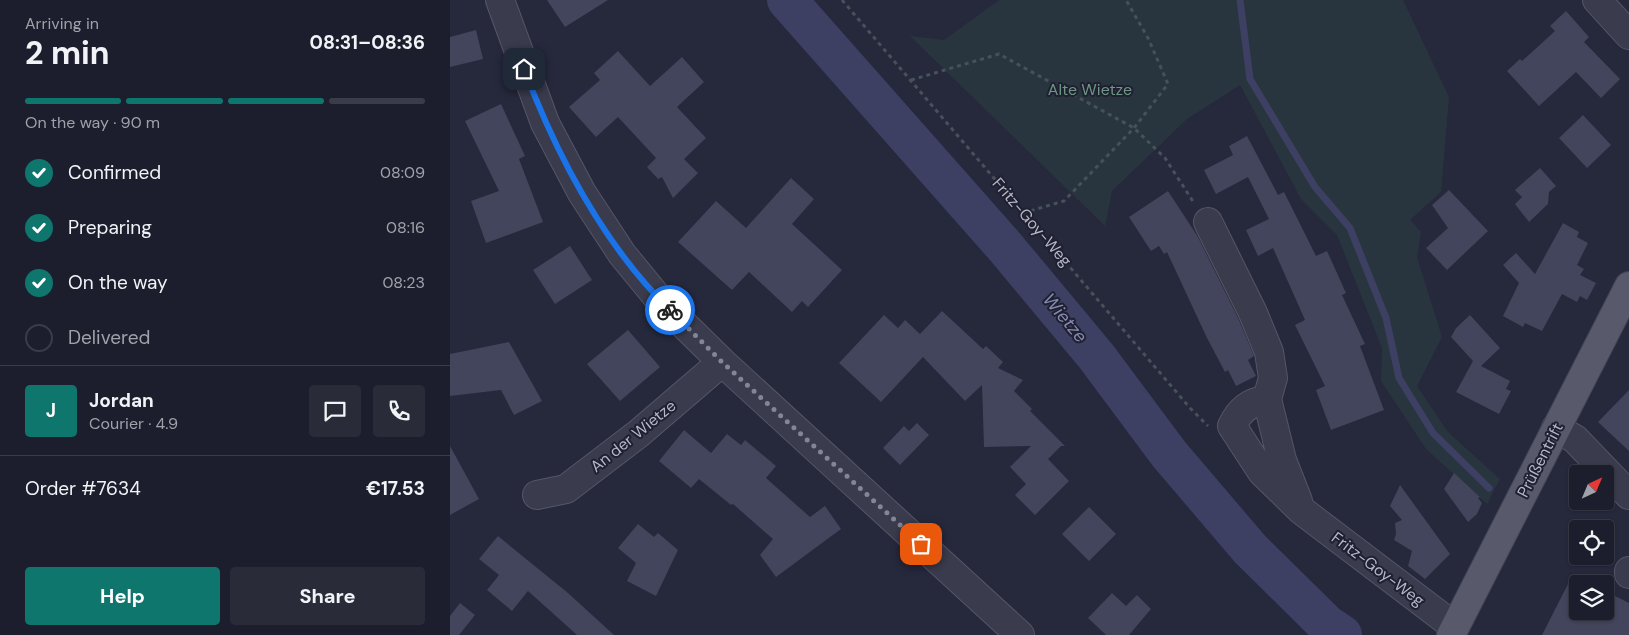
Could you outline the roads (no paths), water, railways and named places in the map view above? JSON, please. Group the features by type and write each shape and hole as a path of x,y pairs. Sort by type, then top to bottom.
{"main road":[{"name":"Prüßentrift","path":"1453,631 1629,286"}],"street":[{"path":"500,0 545,123 582,193 622,254 663,304 722,362 1020,635"},
{"path":"1597,0 1629,35"},
{"path":"1208,222 1253,313 1269,352 1273,378 1267,399 1282,460 1301,510"},
{"name":"An der Wietze","path":"537,494 566,489 638,434 722,362"},
{"name":"Fritz-Goy-Weg","path":"1267,399 1252,402 1238,413 1232,426 1262,472 1301,510 1453,631"},
{"path":"1556,428 1575,439 1629,495"}],"waterway":[{"name":"Wietze","path":"787,0 1006,248 1096,356 1169,454 1250,549 1327,625 1342,635"},
{"name":"Alte Wietze","path":"1240,0 1250,79 1315,187 1350,228 1386,318 1399,378 1433,433 1489,488"}]}
